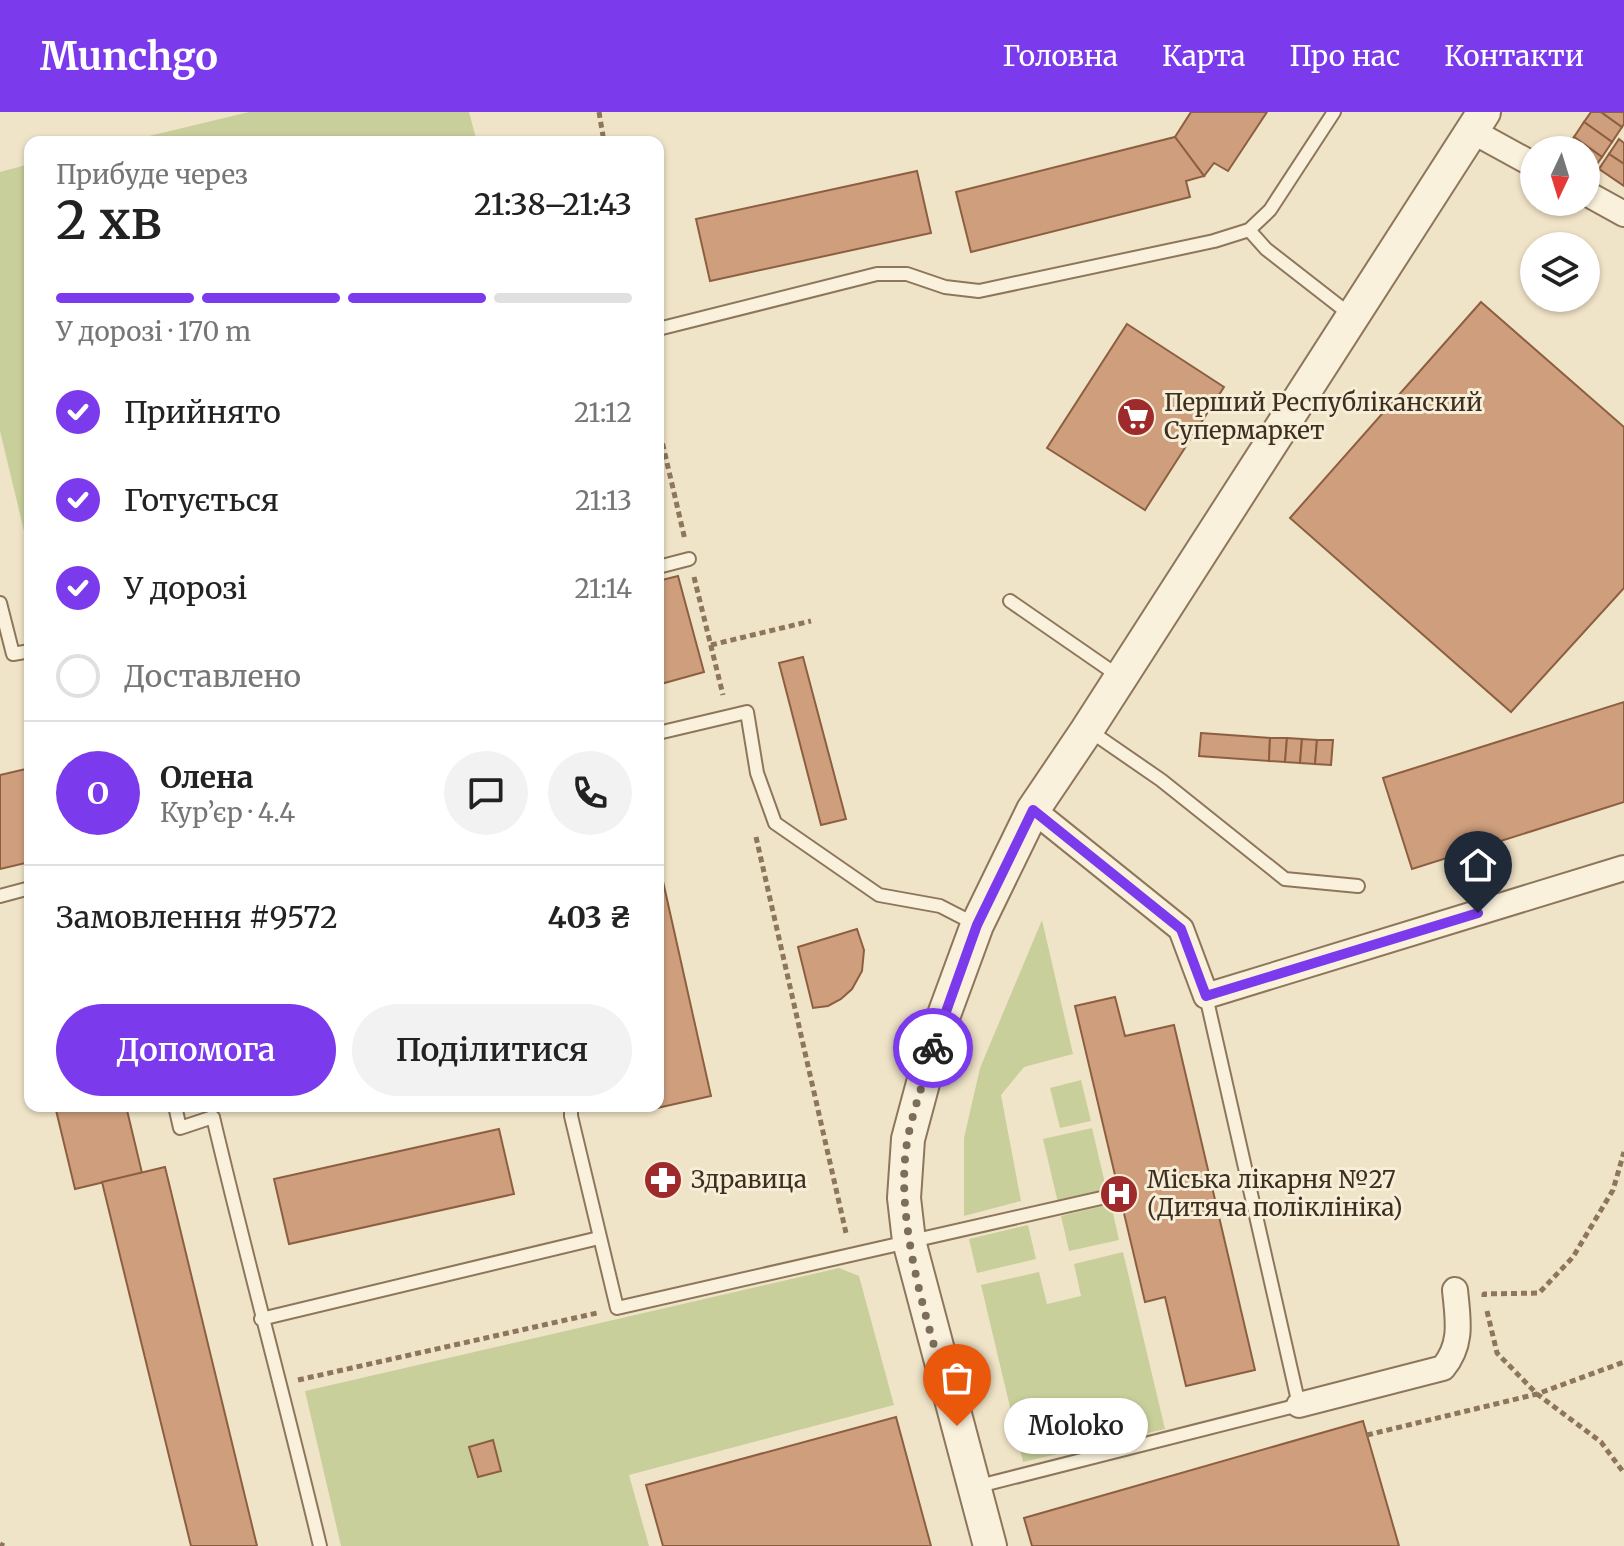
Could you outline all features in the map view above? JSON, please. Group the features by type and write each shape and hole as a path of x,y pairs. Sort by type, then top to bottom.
{"street":[{"path":"990,1546 909,1241 904,1198 908,1139 934,1042 977,925 1033,810 1478,122 1520,154"},
{"path":"1600,201 1624,214"},
{"path":"1033,810 1181,929 1206,996 1624,868"},
{"path":"1299,1405 1443,1368 1452,1357 1458,1340 1455,1290"}],"lane":[{"path":"664,327 877,274 907,274 945,287 979,291 1214,241 1249,230 1270,210 1334,112"},
{"path":"1249,230 1266,249 1352,316"},
{"path":"664,565 689,559"},
{"path":"1010,601 1120,677"},
{"path":"0,603 13,654 24,652"},
{"path":"664,732 747,712 757,773 775,823 879,895 940,906 977,925"},
{"path":"1087,730 1161,780 1285,879 1358,886"},
{"path":"0,896 24,890"},
{"path":"973,1487 1299,1405 1206,996"},
{"path":"176,1112 180,1128 213,1117 320,1546"},
{"path":"571,1112 617,1308 1119,1194"},
{"path":"261,1319 599,1238"}],"path":[{"path":"599,112 603,136"},
{"path":"711,645 811,621"},
{"path":"1624,1152 1613,1190 1605,1204 1573,1257 1539,1293 1484,1294 1497,1353 1537,1394 1601,1442 1624,1473"},
{"path":"281,1384 617,1308"},
{"path":"1367,1435 1537,1394 1624,1362"}],"green space":[{"path":"249,112 469,112 475,136 149,136"},
{"path":"24,166 24,531 0,431 0,172"},
{"path":"1042,920 1073,1054 1024,1067 1001,1095 1021,1201 964,1216 964,1138 980,1068"},
{"path":"1081,1080 1091,1121 1060,1128 1050,1088"},
{"path":"1092,1128 1107,1192 1058,1203 1043,1139"},
{"path":"1111,1204 1119,1240 1069,1251 1061,1216"},
{"path":"1028,1225 1036,1259 977,1273 969,1239"},
{"path":"1123,1252 1165,1429 1023,1462 981,1285 1039,1272 1047,1304 1081,1296 1074,1264"},
{"path":"839,1268 859,1276 894,1405 629,1475 649,1546 341,1546 305,1391"}],"building":[{"path":"1191,112 1267,112 1228,171 1214,163 1204,176 1175,137"},
{"path":"1591,112 1601,112 1622,127 1612,142 1584,122"},
{"path":"1601,112 1624,112 1624,124 1622,127"},
{"path":"1584,122 1612,142 1602,157 1600,136 1575,136"},
{"path":"1175,137 1204,176 1186,181 1190,197 971,252 956,192"},
{"path":"1619,139 1624,143 1624,164 1609,154"},
{"path":"1609,154 1624,164 1624,186 1600,170"},
{"path":"917,171 931,233 710,281 696,219"},
{"path":"1481,302 1624,427 1624,588 1511,712 1290,518"},
{"name":"Перший Республiканский Супермаркет","path":"1127,324 1224,387 1145,510 1047,448"},
{"path":"678,576 704,672 664,683 664,580"},
{"path":"803,657 846,819 821,825 779,663"},
{"path":"1624,702 1624,802 1412,869 1383,778"},
{"path":"1201,733 1270,738 1269,761 1199,756"},
{"path":"1270,738 1287,738 1285,762 1269,761"},
{"path":"1287,738 1302,739 1300,763 1285,762"},
{"path":"1302,739 1317,740 1315,764 1300,763"},
{"path":"1317,740 1333,740 1331,765 1315,764"},
{"path":"24,769 24,863 0,869 0,775"},
{"path":"664,886 711,1096 664,1106"},
{"path":"857,929 864,950 862,971 852,989 828,1006 813,1008 798,947"},
{"path":"1115,997 1125,1036 1174,1025 1255,1370 1186,1386 1165,1297 1145,1302 1075,1006"},
{"path":"56,1112 127,1112 142,1173 75,1189"},
{"path":"499,1129 514,1194 289,1244 274,1179"},
{"path":"165,1167 257,1546 191,1546 102,1182"},
{"path":"896,1417 931,1546 663,1546 646,1485"},
{"path":"1363,1421 1399,1546 1032,1546 1024,1518"},
{"path":"493,1440 501,1471 478,1477 469,1447"}],"way so far":[{"path":"933,1048 908,1139 904,1198 909,1241 957,1426"}],"place":[{"name":"Перший Республiканский Супермаркет","path":"1136,417"},
{"name":"Здравица","path":"663,1180"},
{"name":"Міська лікарня №27 (Дитяча поліклініка)","path":"1119,1194"},
{"name":"Moloko","path":"957,1426"}],"route":[{"path":"933,1048 977,925 1033,810 1181,929 1206,996 1478,913"}]}
